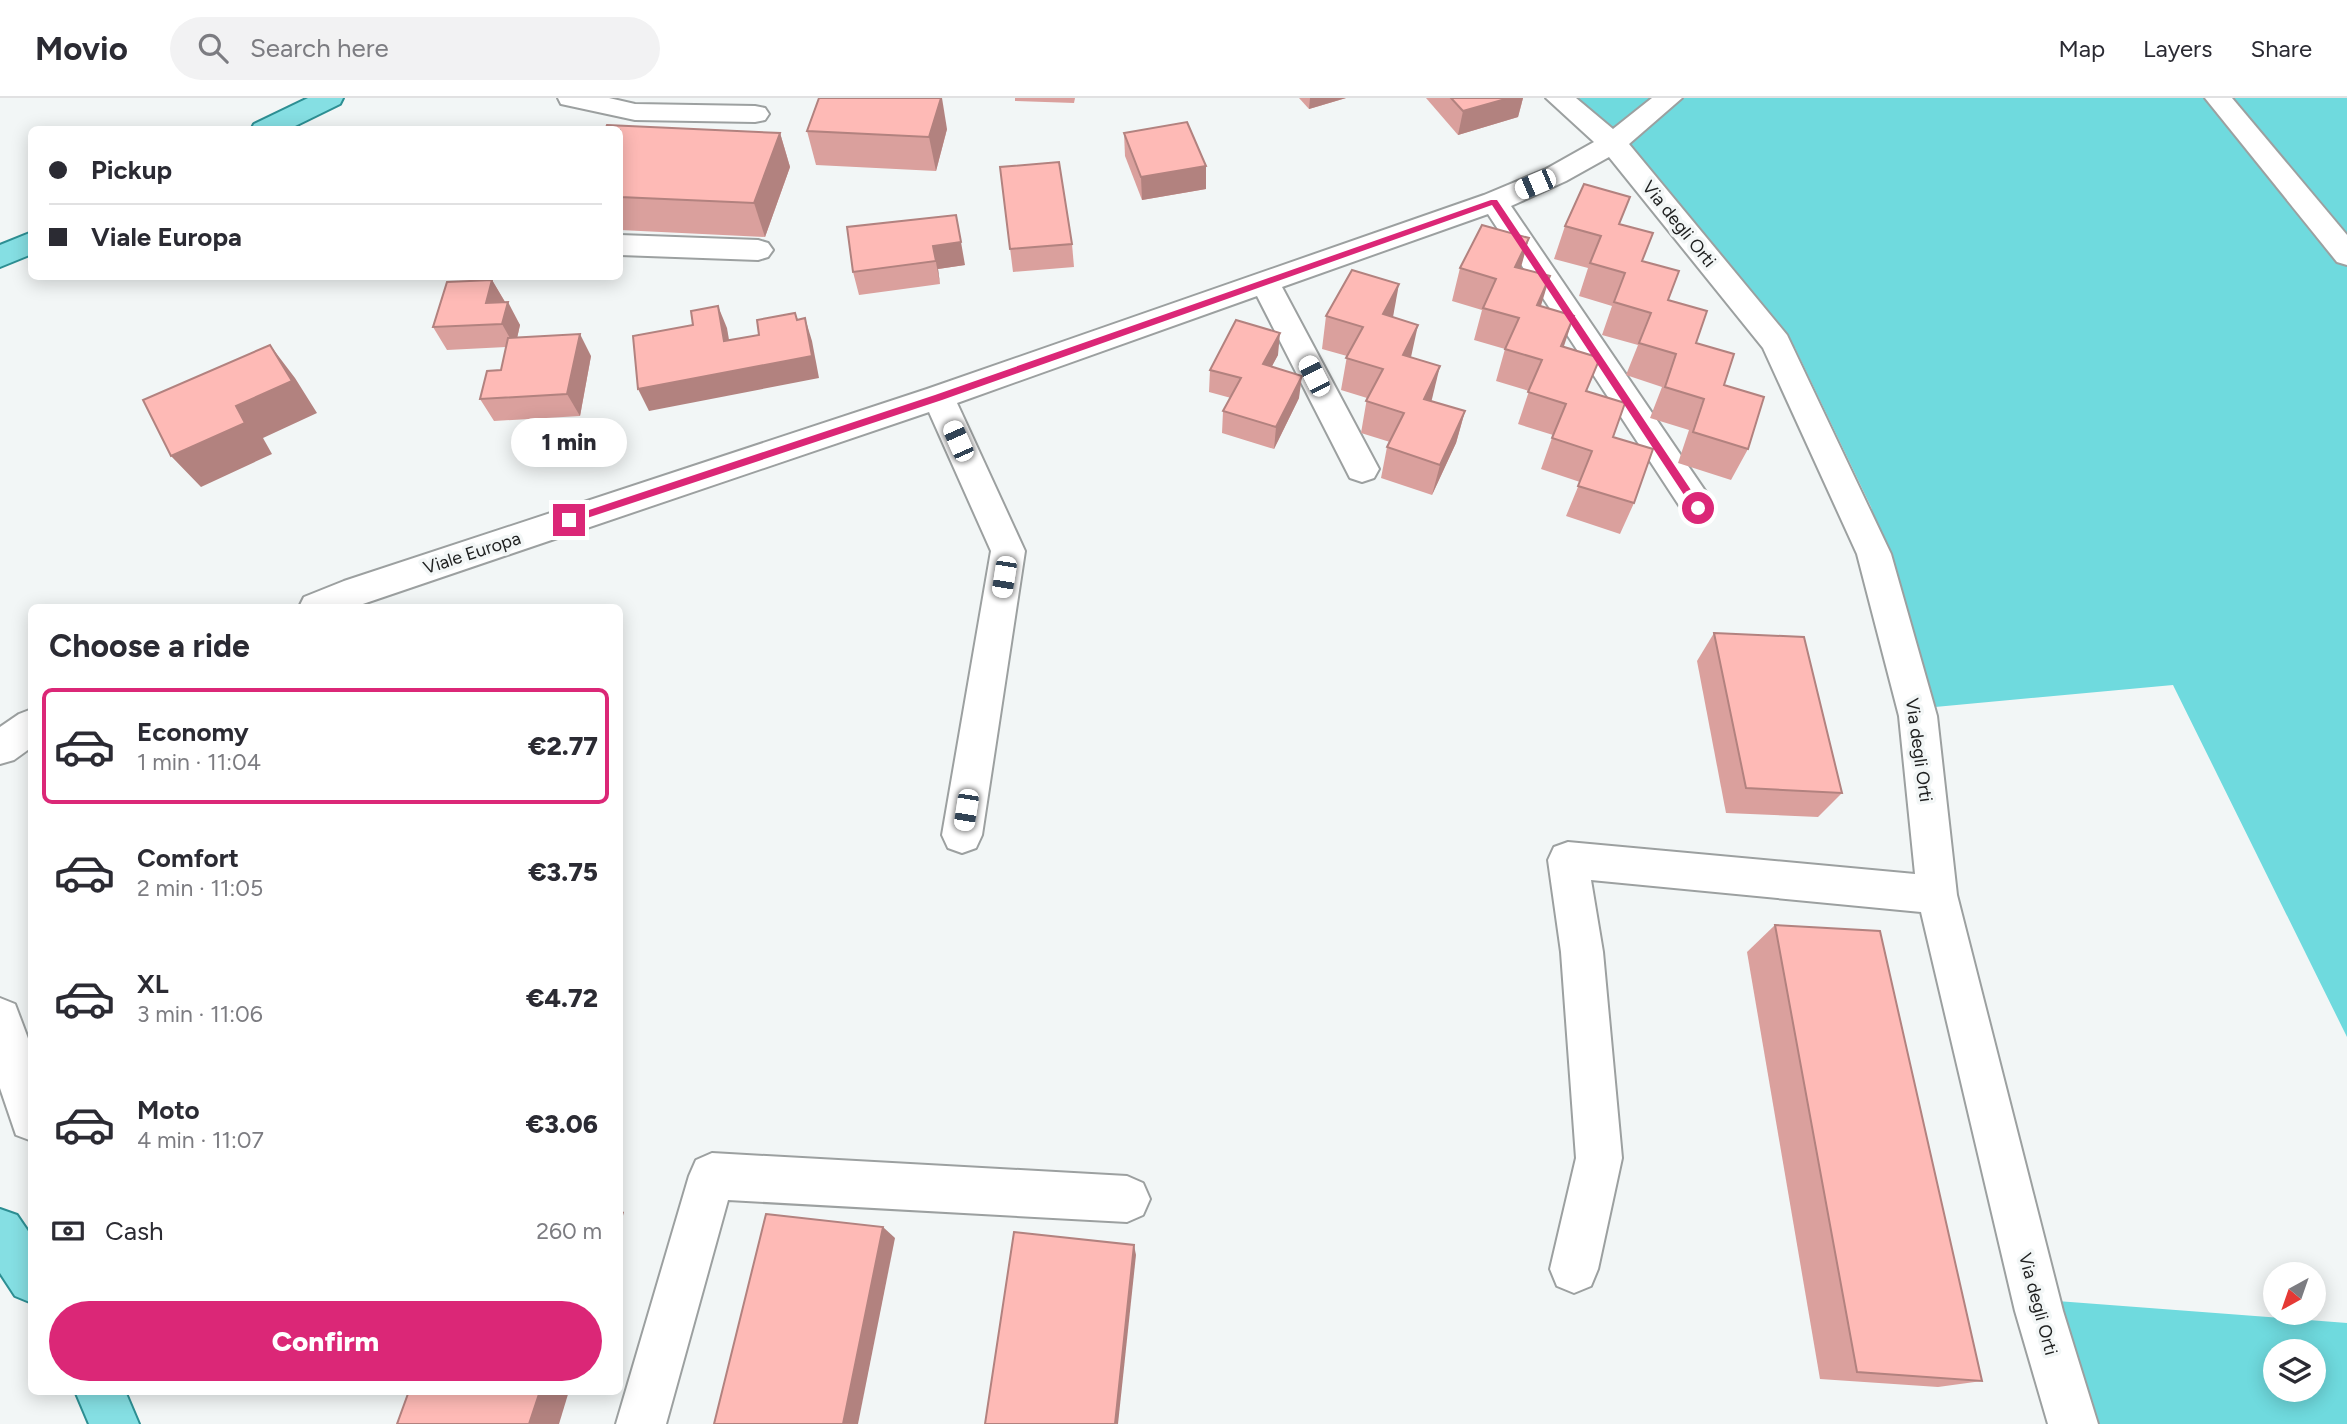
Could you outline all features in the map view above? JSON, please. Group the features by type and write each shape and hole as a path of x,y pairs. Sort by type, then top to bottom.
{"main road":[{"path":"272,126 330,98"},
{"path":"0,257 28,244"},
{"path":"0,1232 28,1273"},
{"path":"102,1395 114,1424"}],"street":[{"path":"571,98 630,124 755,114"},
{"name":"Via degli Orti","path":"1559,98 1613,143 1776,343 1874,554 1918,716 1937,895 2039,1311 2073,1424"},
{"name":"Viale Europa","path":"324,604 938,397 1494,202 1556,175 1613,143 1669,98"},
{"path":"2218,98 2347,255"},
{"path":"1494,202 1698,508"},
{"path":"623,245 758,250"},
{"path":"1265,283 1362,469"},
{"path":"938,397 1008,551 962,835"},
{"path":"0,748 28,728"},
{"path":"1574,1269 1599,1158 1582,952 1568,860 1937,895"},
{"path":"0,1019 28,1106"},
{"path":"641,1424 712,1177 1127,1199"}],"shaded area":[{"path":"1570,98 2347,98 2347,1037 2173,685 1935,707 1871,507 1795,348 1633,151"},
{"path":"2057,1301 2263,1317 2263,1325 2347,1323 2347,1424 2098,1424"}],"building":[{"path":"819,98 941,98 929,137 807,131"},
{"path":"1451,98 1509,98 1463,111"},
{"path":"1187,122 1206,166 1141,177 1124,133"},
{"path":"607,125 780,133 754,203 623,197 623,126"},
{"path":"1059,162 1072,244 1010,249 1000,167"},
{"path":"1584,184 1630,197 1619,224 1653,233 1642,261 1679,271 1668,300 1707,311 1696,343 1734,354 1724,385 1764,397 1748,449 1693,432 1704,399 1665,387 1676,354 1639,343 1651,313 1614,302 1625,273 1590,263 1601,236 1565,226"},
{"path":"956,215 961,242 933,246 936,261 853,272 847,227"},
{"path":"1482,225 1529,238 1515,267 1550,276 1537,305 1574,316 1561,346 1600,358 1586,391 1625,403 1613,437 1653,449 1634,503 1578,486 1592,451 1552,438 1566,404 1528,392 1542,360 1505,349 1519,318 1483,308 1496,279 1460,268"},
{"path":"1352,270 1399,284 1383,314 1418,325 1403,355 1440,366 1424,399 1465,411 1440,465 1387,447 1404,413 1366,401 1383,369 1346,358 1363,327 1326,316"},
{"path":"492,280 486,303 508,302 502,324 433,327 447,282"},
{"path":"718,306 724,341 759,335 757,320 795,313 797,320 805,318 812,356 638,389 633,336 693,325 691,311"},
{"path":"1236,320 1280,333 1263,364 1302,376 1276,427 1223,411 1241,378 1210,370"},
{"path":"580,334 567,394 480,399 487,371 501,370 508,338"},
{"path":"270,345 292,381 236,406 245,423 171,456 143,400"},
{"path":"1714,633 1804,637 1842,793 1746,788"},
{"path":"1775,925 1880,931 1982,1381 1857,1372"},
{"path":"766,1214 883,1227 843,1424 714,1424"},
{"path":"1014,1232 1134,1245 1115,1424 985,1424"},
{"path":"408,1395 539,1395 529,1424 397,1424"}],"route":[{"path":"569,520 938,397 1494,202 1613,376 1698,508"}]}
